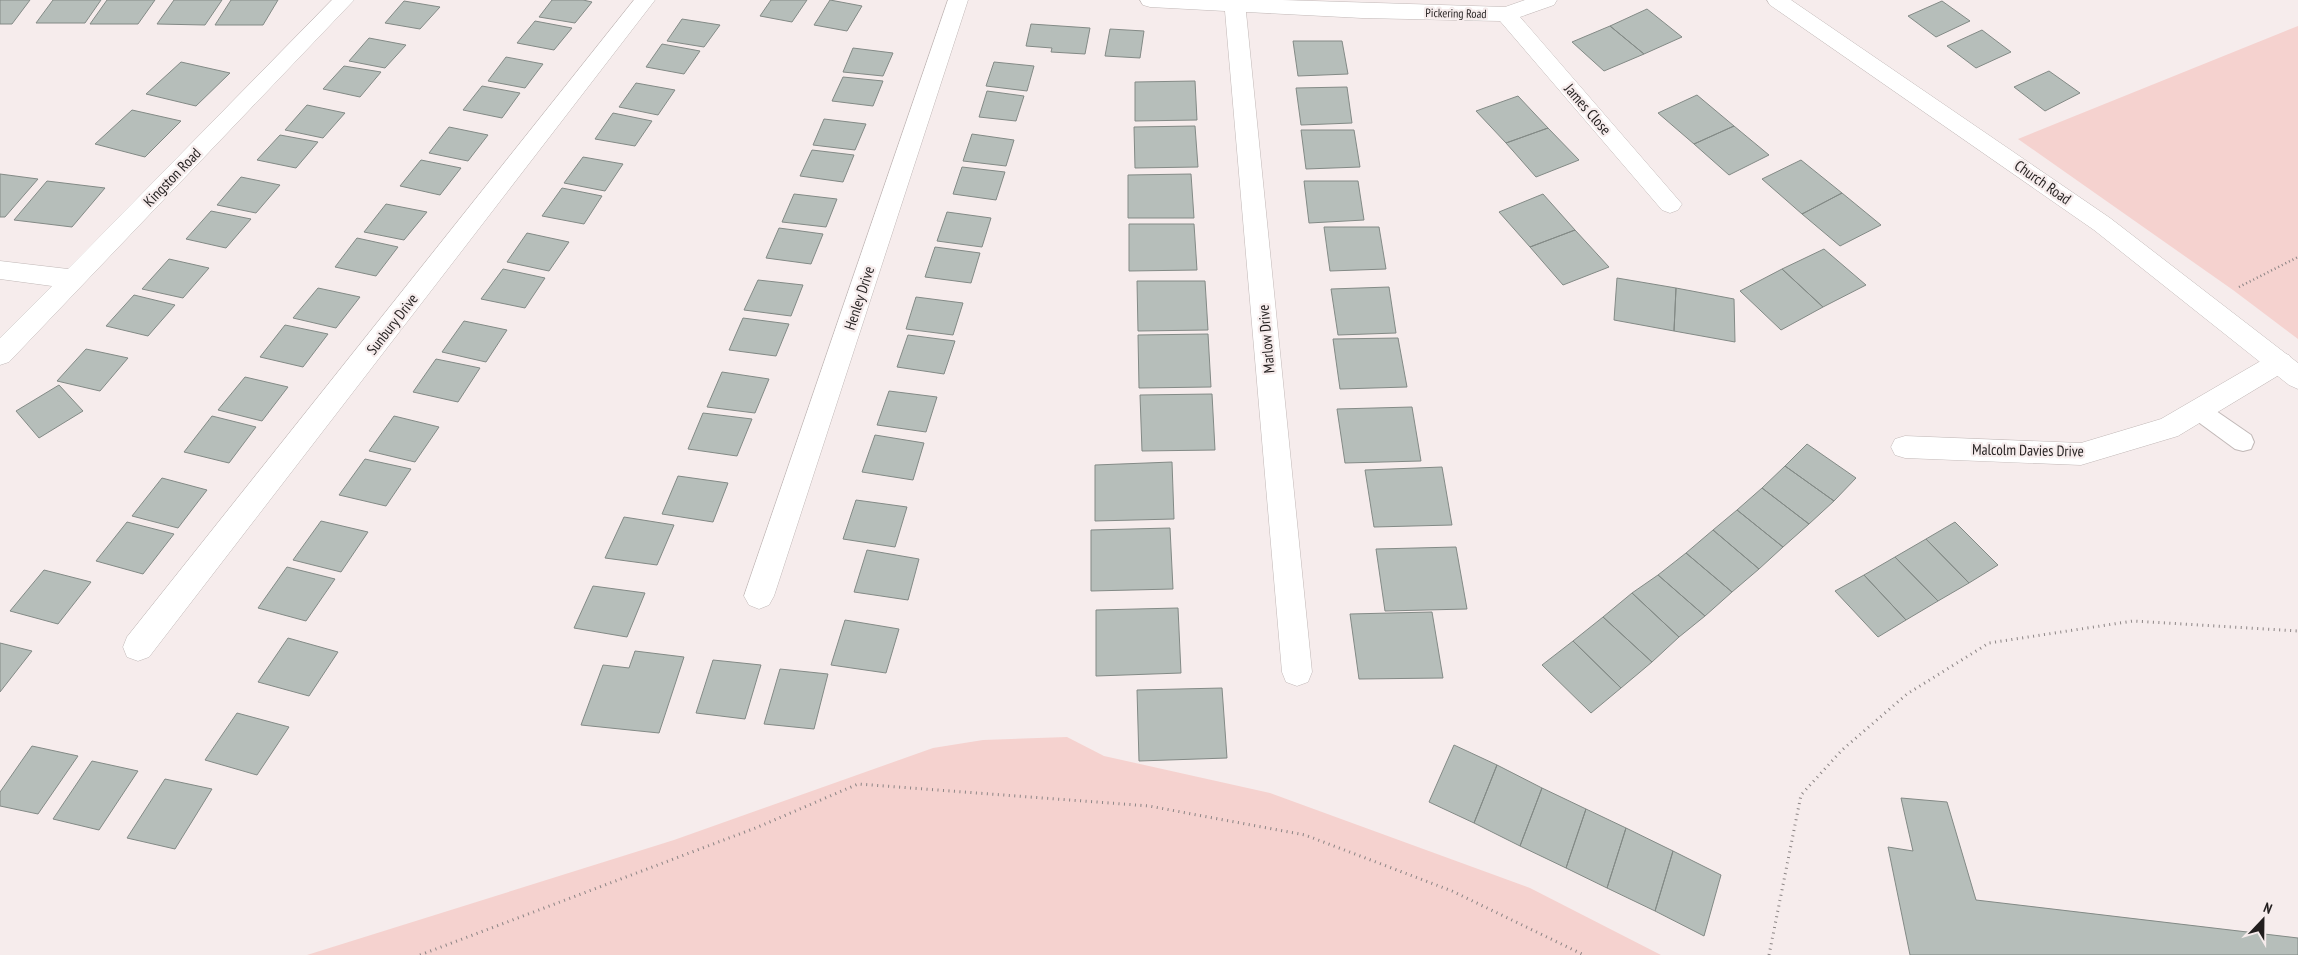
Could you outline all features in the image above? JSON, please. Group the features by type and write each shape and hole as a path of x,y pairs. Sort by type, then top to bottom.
{"street":[{"name":"Kingston Road","path":"0,355 344,0"},
{"name":"Sunbury Drive","path":"138,648 645,0"},
{"name":"Henley Drive","path":"759,596 958,0"},
{"name":"Pickering Road","path":"1150,0 1235,6 1362,11 1506,14 1547,0"},
{"name":"Church Road","path":"1777,0 2102,224 2289,370"},
{"name":"Marlow Drive","path":"1235,6 1297,672"},
{"name":"James Close","path":"1506,14 1670,204"},
{"path":"0,270 73,279"},
{"name":"Malcolm Davies Drive","path":"1905,447 2081,454 2169,428 2198,410 2289,370"}],"lane":[{"path":"2198,410 2243,442"}],"path":[{"path":"2234,290 2298,257"},
{"path":"1769,955 1801,795 1842,750 1907,694 1989,643 2133,622 2234,626 2298,631"},
{"path":"420,955 758,827 858,784 1149,806 1305,835 1452,891 1584,955"}],"shaded area":[{"path":"2298,26 2298,339 2233,290 2018,139"},
{"path":"1067,737 1104,756 1270,793 1530,888 1661,955 307,955 674,840 933,748 983,740"}],"building":[{"path":"0,0 30,0 12,24 0,24"},
{"path":"53,0 101,0 85,23 36,23"},
{"path":"107,0 155,0 138,24 90,24"},
{"path":"174,0 222,0 205,25 157,24"},
{"path":"231,0 278,0 263,25 215,25"},
{"path":"552,0 583,0 592,2 575,23 539,17"},
{"path":"771,0 807,0 792,22 760,16"},
{"path":"830,0 862,6 847,31 814,25"},
{"path":"404,1 440,7 420,29 385,23"},
{"path":"1942,1 1970,21 1936,37 1908,16"},
{"path":"1647,9 1682,37 1644,54 1610,26"},
{"path":"682,19 720,25 704,47 667,41"},
{"path":"535,21 572,28 554,50 517,43"},
{"path":"1031,24 1090,28 1085,54 1051,52 1052,48 1026,46"},
{"path":"1610,26 1644,54 1604,71 1572,42"},
{"path":"1110,29 1144,31 1140,58 1105,56"},
{"path":"1982,30 2011,52 1976,68 1947,46"},
{"path":"369,38 406,45 385,68 349,61"},
{"path":"1293,41 1342,41 1348,74 1298,76"},
{"path":"662,44 700,51 684,74 646,67"},
{"path":"853,48 893,53 883,76 843,72"},
{"path":"506,57 543,64 525,88 488,81"},
{"path":"181,62 230,73 196,106 146,94"},
{"path":"994,62 1034,66 1027,91 986,86"},
{"path":"344,66 381,72 360,97 323,89"},
{"path":"2049,71 2080,93 2045,111 2014,87"},
{"path":"843,77 883,81 873,106 832,101"},
{"path":"1195,81 1197,120 1135,121 1135,82"},
{"path":"636,83 675,90 658,115 619,107"},
{"path":"482,86 520,93 502,118 463,110"},
{"path":"1347,87 1352,123 1301,125 1296,88"},
{"path":"987,91 1024,96 1016,121 979,117"},
{"path":"1697,95 1734,126 1694,144 1658,113"},
{"path":"1518,96 1548,128 1506,143 1476,111"},
{"path":"307,105 345,113 323,138 285,130"},
{"path":"132,110 181,121 145,157 95,144"},
{"path":"613,113 652,121 635,146 595,139"},
{"path":"824,119 866,124 855,150 813,145"},
{"path":"1195,126 1198,167 1135,168 1134,127"},
{"path":"1734,126 1769,155 1729,175 1694,144"},
{"path":"449,127 488,135 468,161 429,153"},
{"path":"1548,128 1579,160 1536,177 1506,143"},
{"path":"1301,130 1354,130 1360,167 1306,169"},
{"path":"972,134 1014,140 1006,166 963,161"},
{"path":"280,135 318,142 296,168 257,160"},
{"path":"812,150 854,155 843,182 800,176"},
{"path":"583,157 623,164 605,191 564,183"},
{"path":"421,160 461,168 440,195 400,186"},
{"path":"1801,160 1842,193 1802,214 1762,179"},
{"path":"962,167 1005,172 996,200 953,194"},
{"path":"0,174 38,179 5,217 0,217"},
{"path":"1191,174 1194,218 1128,218 1128,175"},
{"path":"241,177 280,185 256,213 217,205"},
{"path":"47,181 105,188 72,227 14,220"},
{"path":"1304,181 1358,181 1364,220 1309,223"},
{"path":"562,188 602,196 584,224 542,216"},
{"path":"1842,193 1881,225 1840,246 1802,214"},
{"path":"794,194 837,199 826,227 782,222"},
{"path":"1543,194 1575,230 1530,247 1499,212"},
{"path":"386,204 427,212 404,240 364,232"},
{"path":"211,211 251,219 226,248 186,239"},
{"path":"947,212 991,218 982,247 937,241"},
{"path":"1129,224 1194,224 1197,270 1129,271"},
{"path":"1324,227 1379,227 1386,269 1330,271"},
{"path":"779,228 823,234 811,264 766,258"},
{"path":"1575,230 1609,267 1563,285 1530,247"},
{"path":"527,233 569,242 549,271 507,262"},
{"path":"357,238 398,247 376,276 335,267"},
{"path":"935,247 980,253 971,283 925,277"},
{"path":"1824,249 1866,285 1823,307 1782,269"},
{"path":"169,259 209,268 183,298 142,289"},
{"path":"503,269 545,278 525,308 481,299"},
{"path":"1782,269 1823,307 1781,330 1740,291"},
{"path":"1617,278 1676,288 1674,331 1614,320"},
{"path":"758,280 803,285 791,316 744,310"},
{"path":"1137,281 1205,281 1208,330 1138,331"},
{"path":"1389,287 1396,333 1338,335 1331,289"},
{"path":"318,288 360,297 336,328 293,318"},
{"path":"1676,288 1734,299 1735,342 1674,331"},
{"path":"134,295 175,305 148,336 106,326"},
{"path":"916,297 963,303 953,335 906,329"},
{"path":"743,318 789,324 776,356 729,350"},
{"path":"464,321 507,330 486,362 442,352"},
{"path":"285,325 328,334 303,367 260,357"},
{"path":"1208,334 1211,387 1139,388 1138,335"},
{"path":"908,335 955,341 944,374 897,367"},
{"path":"1398,338 1407,387 1340,389 1333,339"},
{"path":"86,349 128,358 100,391 57,381"},
{"path":"436,359 480,368 458,402 413,392"},
{"path":"722,372 769,379 755,413 707,407"},
{"path":"245,377 288,387 262,421 218,410"},
{"path":"59,385 83,411 39,438 16,411"},
{"path":"889,391 937,397 926,432 877,425"},
{"path":"1212,394 1215,450 1142,451 1140,395"},
{"path":"1412,407 1421,461 1345,463 1337,409"},
{"path":"703,413 752,419 737,456 688,449"},
{"path":"212,416 256,427 229,463 184,452"},
{"path":"394,416 439,427 415,462 369,451"},
{"path":"875,435 924,443 913,480 862,472"},
{"path":"1807,444 1856,478 1834,501 1785,466"},
{"path":"365,459 411,469 386,506 339,495"},
{"path":"1172,462 1174,519 1095,521 1095,465"},
{"path":"1785,466 1834,501 1809,524 1762,488"},
{"path":"1442,467 1452,525 1374,527 1365,470"},
{"path":"678,476 728,483 713,522 662,514"},
{"path":"162,478 207,490 178,528 132,516"},
{"path":"1762,488 1809,524 1783,547 1737,510"},
{"path":"856,500 907,507 895,547 843,539"},
{"path":"1737,510 1783,547 1759,569 1713,530"},
{"path":"624,517 674,525 657,565 605,558"},
{"path":"321,521 368,532 341,572 293,560"},
{"path":"127,522 174,534 143,574 96,561"},
{"path":"1955,522 1998,565 1969,583 1926,539"},
{"path":"1170,528 1173,589 1091,591 1091,530"},
{"path":"1713,530 1759,569 1732,592 1686,553"},
{"path":"1926,539 1969,583 1938,601 1895,557"},
{"path":"1456,547 1467,609 1385,611 1376,549"},
{"path":"867,550 919,559 908,600 854,592"},
{"path":"1686,553 1732,592 1705,616 1658,575"},
{"path":"1895,557 1938,601 1906,620 1864,575"},
{"path":"287,567 335,579 306,621 258,608"},
{"path":"44,570 91,582 58,624 10,611"},
{"path":"1658,575 1705,616 1679,637 1632,593"},
{"path":"1864,575 1906,620 1878,637 1835,591"},
{"path":"593,586 645,593 627,637 574,628"},
{"path":"1632,593 1679,637 1652,662 1603,617"},
{"path":"1178,608 1181,673 1096,676 1096,610"},
{"path":"1432,612 1443,678 1359,679 1350,614"},
{"path":"1603,617 1652,662 1621,688 1573,641"},
{"path":"845,620 899,629 886,673 831,665"},
{"path":"288,638 338,652 309,696 258,682"},
{"path":"1573,641 1621,688 1591,713 1542,665"},
{"path":"0,643 32,651 0,692"},
{"path":"635,651 684,657 659,733 581,725 603,665 629,668"},
{"path":"713,660 761,665 745,719 696,713"},
{"path":"780,669 828,674 814,729 764,724"},
{"path":"1222,688 1227,758 1139,761 1137,690"},
{"path":"237,713 289,727 257,775 205,760"},
{"path":"1454,745 1497,765 1474,823 1429,802"},
{"path":"32,746 78,756 38,814 0,806 0,792"},
{"path":"92,761 138,771 99,830 53,819"},
{"path":"1497,765 1542,788 1520,846 1474,823"},
{"path":"165,779 212,789 175,849 127,838"},
{"path":"1542,788 1586,809 1566,868 1520,846"},
{"path":"1901,798 1947,802 1976,900 2298,938 2298,955 1910,955 1888,847 1913,851"},
{"path":"1586,809 1626,828 1607,888 1566,868"},
{"path":"1626,828 1673,851 1655,911 1607,888"},
{"path":"1673,851 1721,875 1704,936 1655,911"}]}
